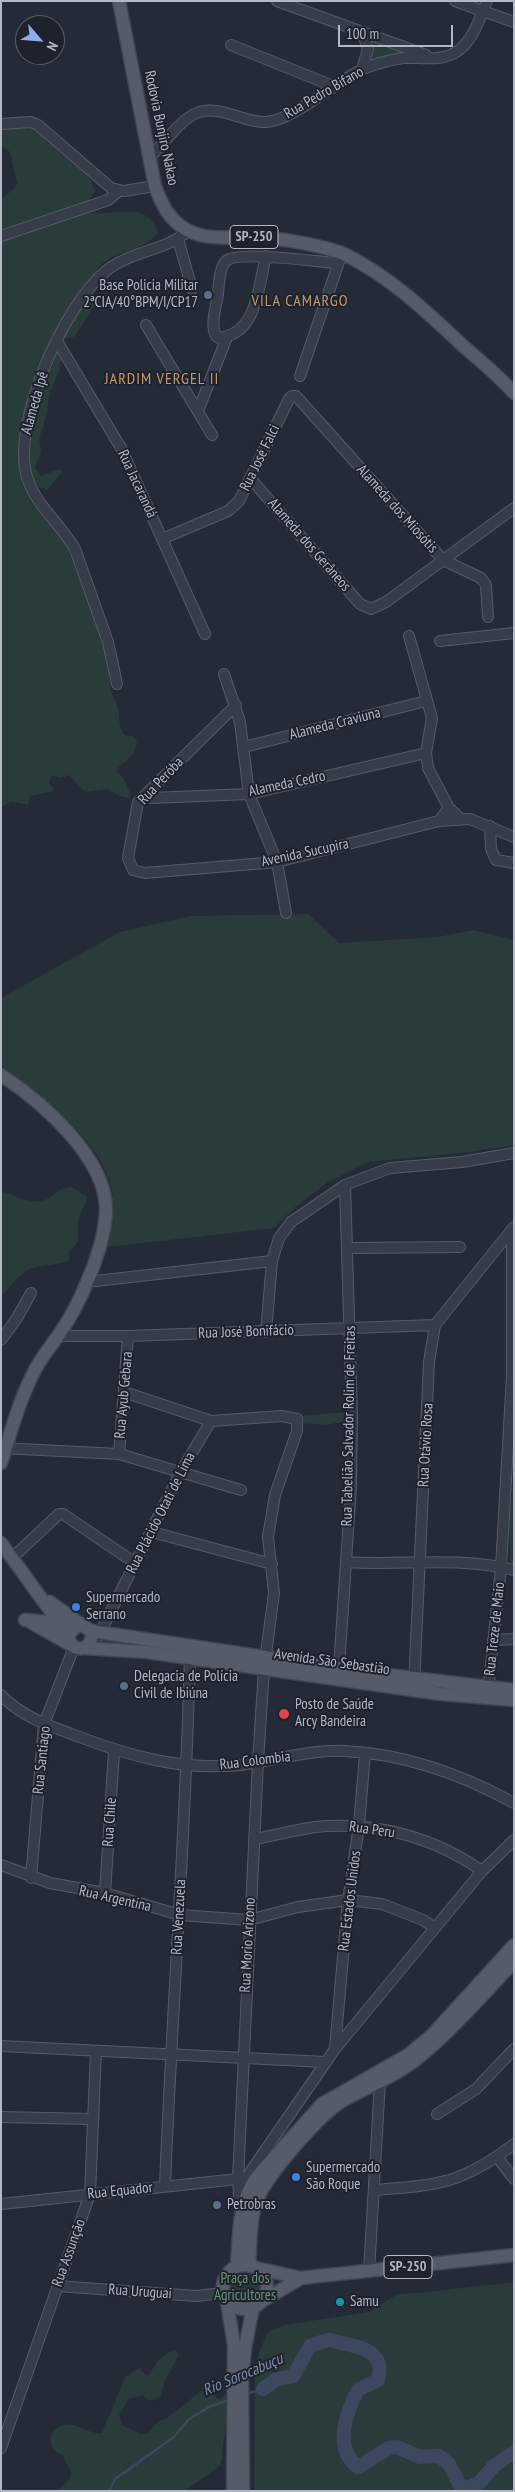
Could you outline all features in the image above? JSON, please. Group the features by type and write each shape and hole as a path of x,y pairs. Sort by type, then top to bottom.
{"main road":[{"name":"Rodovia Bunjiro Nakao","path":"119,1 154,186 164,209 183,235 263,237 286,241 340,258 406,293 514,393"},
{"path":"1,1075 38,1101 71,1137 98,1176 104,1194 106,1212 102,1233 87,1282 58,1336 35,1371 16,1413 3,1449 1,1463"},
{"path":"1,1543 77,1645"},
{"path":"35,1589 88,1629 92,1636 77,1645"},
{"name":"Avenida São Sebastião","path":"147,1647 88,1629 25,1620 77,1645 147,1647 488,1693 514,1700"},
{"path":"77,1645 69,1634 88,1629"},
{"name":"Avenida São Sebastião","path":"265,1664 339,1668 370,1678"},
{"name":"Avenida São Sebastião","path":"488,1693 514,1690"},
{"path":"248,2266 253,2212 258,2197 267,2181 291,2152 333,2108 408,2055 431,2036 514,1945"},
{"path":"248,2266 240,2221 244,2182 322,2104 378,2077 407,2066 432,2047 514,1962"},
{"name":"SP-250","path":"248,2266 301,2278 514,2255"},
{"path":"233,2491 234,2345 225,2294 226,2277 248,2266"},
{"path":"243,2491 242,2377 245,2348 257,2304 267,2287 262,2273 248,2266"},
{"name":"SP-250","path":"257,2304 301,2278"},
{"path":"225,2294 237,2307 257,2304"}],"street":[{"path":"277,1 434,58"},
{"path":"455,1 485,6 514,22"},
{"name":"Rua Pedro Bifano","path":"149,158 182,123 201,112 210,110 258,121 271,121 305,105 333,86 362,70 402,58 446,57 457,52 465,45 485,6"},
{"path":"362,32 368,49 362,70"},
{"path":"231,45 333,86"},
{"path":"1,124 31,122 38,124 111,188 119,191 154,186"},
{"path":"1,236 108,200 119,191"},
{"path":"183,235 192,289"},
{"name":"Alameda Ipê","path":"117,684 108,642 75,550 67,535 35,495 27,476 24,450 28,418 43,372 57,341 81,301 107,270 122,261 183,235"},
{"path":"266,256 248,323 240,331 227,337 216,336 214,327 224,263 233,257 266,256 340,258 300,376"},
{"path":"146,325 212,435"},
{"path":"198,411 227,337"},
{"name":"Rua Jacarandá","path":"57,341 121,448 205,634"},
{"name":"Rua José Falci","path":"162,539 228,511 239,501 288,399 296,396"},
{"name":"Alameda dos Miosótis","path":"296,396 444,560 481,578 486,586 488,618"},
{"name":"Alameda dos Gerâneos","path":"250,478 360,604 370,609 386,602 444,560"},
{"path":"444,560 514,508"},
{"path":"440,641 514,633"},
{"path":"409,636 432,726 426,752 428,768 449,808 461,819"},
{"path":"224,674 236,705 244,747 249,794 277,862 286,913"},
{"name":"Alameda Craviuna","path":"244,747 426,701"},
{"name":"Rua Peróba","path":"139,873 133,870 128,858 138,802 236,705"},
{"name":"Alameda Cedro","path":"145,796 151,798 249,794 426,752"},
{"path":"439,821 449,808"},
{"name":"Avenida Sucupira","path":"139,873 277,862 439,821 461,819 490,826 514,837"},
{"path":"490,826 491,849 496,860 514,863"},
{"path":"266,1332 272,1262 279,1238 291,1222 345,1184 390,1168 462,1162 514,1153"},
{"name":"Rua Tabelião Salvador Rolim de Freitas","path":"339,1668 351,1486 351,1326 345,1184"},
{"path":"434,1325 513,1228"},
{"name":"Rua Treze de Maio","path":"488,1693 501,1567 513,1375 513,1228"},
{"path":"347,1248 460,1247"},
{"path":"87,1282 272,1262"},
{"path":"1,1340 17,1318 31,1293"},
{"name":"Rua José Bonifácio","path":"58,1336 266,1332 351,1326 434,1325"},
{"name":"Rua Otávio Rosa","path":"414,1684 429,1362 434,1325"},
{"name":"Rua Ayub Gebara","path":"119,1454 128,1336"},
{"path":"124,1392 211,1421"},
{"name":"Rua Morio Arizono","path":"211,1421 282,1416 297,1419 297,1430 269,1519 268,1537 274,1593 265,1664 249,1920 243,2057 244,2182"},
{"name":"Rua Plácido Otati de Lima","path":"88,1629 135,1563 180,1473 211,1421"},
{"path":"3,1449 119,1454 241,1490"},
{"path":"12,1558 59,1514 64,1514 85,1531 135,1563"},
{"path":"152,1532 272,1564"},
{"path":"346,1562 468,1563 514,1570"},
{"path":"494,1640 514,1640"},
{"name":"Rua Santiago","path":"30,1878 44,1724 77,1645"},
{"name":"Rua Venezuela","path":"165,2186 170,2055 180,1915 190,1653"},
{"name":"Rua Colombia","path":"1,1695 19,1711 44,1724 114,1751 185,1765 224,1766 328,1751 365,1753 409,1760 453,1773 514,1803"},
{"name":"Rua Chile","path":"105,1893 114,1751"},
{"name":"Rua Estados Unidos","path":"335,2049 348,1900 359,1826 365,1753"},
{"name":"Rua Peru","path":"255,1839 314,1827 359,1826 383,1829 425,1841 465,1859 482,1871"},
{"path":"257,2170 335,2049 482,1871 514,1840"},
{"name":"Rua Argentina","path":"1,1865 30,1878 72,1889 105,1893 180,1915 249,1920 298,1906 348,1900 382,1904 423,1920 434,1928"},
{"path":"1,2046 326,2062"},
{"path":"437,2114 476,2089 514,2049"},
{"name":"Rua Assunção","path":"1,2448 6,2424 90,2194 96,2051"},
{"path":"369,2272 375,2190 378,2077"},
{"path":"1,2117 92,2119"},
{"path":"375,2190 429,2186 459,2178 497,2157 514,2144"},
{"path":"497,2157 514,2179"},
{"path":"244,2182 258,2197"},
{"name":"Rua Equador","path":"1,2204 165,2186 244,2182"},
{"name":"Rua Uruguai","path":"57,2286 196,2296 225,2294"}],"green space":[{"path":"378,41 406,51 406,53 373,59 370,56 373,42"},
{"path":"23,126 34,129 56,142 85,171 95,192 83,206 85,212 137,212 153,222 158,233 144,244 111,258 97,269 89,294 95,303 92,310 74,337 61,339 57,342 61,358 60,367 49,396 47,413 39,439 41,451 35,467 41,476 59,469 63,471 47,490 33,484 71,543 106,652 111,691 118,708 120,727 124,735 133,736 137,741 131,756 116,771 124,779 130,793 129,798 120,796 108,789 85,792 69,775 61,778 52,775 49,782 54,791 30,796 28,804 12,801 1,808 1,199 15,188 17,183 10,152 1,146 1,129"},
{"path":"308,914 339,943 438,937 473,930 514,940 514,1145 469,1152 369,1162 328,1182 295,1207 274,1228 108,1247 113,1204 112,1190 106,1172 96,1154 67,1120 1,1065 1,998 120,932 191,916"},
{"path":"71,1187 86,1196 87,1200 78,1220 78,1241 69,1253 69,1260 30,1269 21,1275 1,1296 1,1191 26,1200 38,1201 44,1200 62,1189"},
{"path":"348,1412 348,1421 325,1425 301,1423 301,1416"},
{"path":"513,1484 514,1565 510,1562 509,1524"},
{"name":"Praça dos Agricultores","path":"245,2270 252,2271 257,2275 261,2280 261,2294 257,2299 252,2303 245,2304 238,2303 233,2299 229,2294 228,2287 229,2280 233,2275 238,2271"},
{"path":"514,2282 514,2491 254,2491 255,2367 260,2349 269,2331 285,2325 369,2312 398,2294"},
{"path":"176,2350 179,2355 164,2382 161,2396 150,2401 142,2395 129,2399 119,2415 122,2425 140,2434 147,2434 159,2421 166,2419 201,2391 209,2390 219,2400 229,2391 229,2412 220,2466 184,2491 57,2491 70,2479 71,2473 63,2455 58,2453 52,2446 51,2437 55,2429 65,2424 71,2424 91,2432 102,2433 125,2377 139,2368 146,2375 149,2375 163,2356"}],"waterway":[{"name":"Rio Sorocabuçu","path":"263,2389 277,2379 293,2376 310,2346 327,2340 334,2341 364,2349 370,2352 379,2363 378,2380 358,2390 346,2419 344,2430 346,2450 350,2459 358,2467 389,2448 397,2447 420,2457 439,2456 449,2464 462,2489 479,2483 494,2466 514,2452"},
{"name":"Rio Sorocabuçu","path":"246,2394 263,2389"},
{"name":"Rio Sorocabuçu","path":"109,2491 115,2479 174,2437 189,2419 211,2406 229,2400"}],"place":[{"name":"Base Policia Militar 2ªCIA/40°BPM/I/CP17","path":"208,295"},
{"name":"Supermercado Serrano","path":"76,1607"},
{"name":"Delegacia de Polícia Civil de Ibiúna","path":"124,1686"},
{"name":"Posto de Saúde Arcy Bandeira","path":"284,1714"},
{"name":"Supermercado São Roque","path":"296,2177"},
{"name":"Petrobras","path":"217,2205"},
{"name":"Samu","path":"340,2302"}],"district":[{"name":"VILA CAMARGO","path":"300,301"},
{"name":"JARDIM VERGEL II","path":"162,379"}]}
